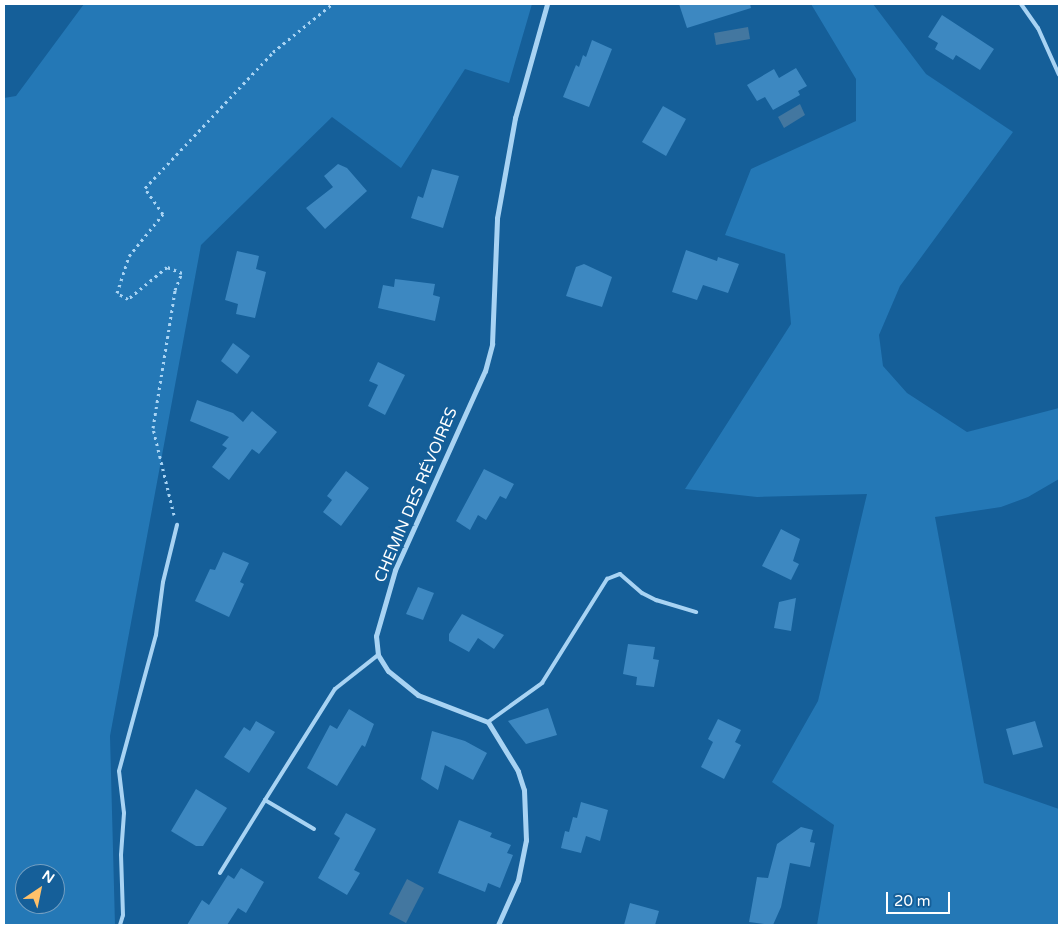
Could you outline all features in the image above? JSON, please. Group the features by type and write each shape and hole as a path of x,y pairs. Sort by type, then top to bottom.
{"street":[{"name":"CHEMIN DES RÉVOIRES","path":"378,655 376,636 396,570 485,371 492,344 497,218 515,118 547,4"},
{"path":"378,655 388,671 406,688 488,722 518,771 526,815 526,840 518,880 498,925"}],"lane":[{"path":"1021,4 1038,28 1059,75"},
{"path":"120,925 123,915 121,855 124,813 119,771 156,636 163,582 177,525"},
{"path":"488,722 542,683 607,579 620,574 642,593 656,600 696,612"},
{"path":"220,873 264,800 336,689 378,655"},
{"path":"264,800 314,829"}],"path":[{"path":"177,525 152,428 175,290 182,274 167,267 128,299 117,293 130,256 163,214 145,188 273,52 332,4"}],"shaded area":[{"path":"84,4 532,4 509,83 465,69 401,168 332,117 201,245 110,736 115,925 4,925 4,98 16,96"},
{"path":"811,4 873,4 926,74 1013,132 900,286 879,335 883,366 907,393 967,432 1059,408 1059,479 1028,497 1001,507 935,517 984,783 1059,809 1059,925 817,925 834,825 772,782 818,701 867,494 757,497 685,489 791,324 785,254 725,235 751,169 856,121 856,79"},
{"path":"748,27 750,39 716,45 714,33"},
{"path":"800,104 805,115 784,128 778,117"},
{"path":"407,879 424,888 406,923 389,914"}],"building":[{"path":"679,4 750,4 751,8 687,28"},
{"path":"942,15 994,49 980,70 956,55 953,60 935,49 938,43 928,37"},
{"path":"592,40 612,49 589,107 563,97 576,65 579,67 583,55 586,57"},
{"path":"796,68 807,86 798,91 800,95 773,110 765,97 757,101 747,85 774,69 779,78"},
{"path":"663,106 686,119 666,156 642,142"},
{"path":"338,164 347,168 367,191 325,229 306,208 333,187 324,176"},
{"path":"432,169 459,176 443,228 411,218 418,196 423,198"},
{"path":"686,250 717,261 718,257 739,264 728,293 703,285 697,300 672,292"},
{"path":"237,251 259,256 256,269 266,272 255,318 236,314 238,304 225,300"},
{"path":"584,264 612,277 602,307 566,296 576,267"},
{"path":"395,279 435,284 433,295 440,297 435,321 378,308 383,285 394,287"},
{"path":"233,343 250,356 237,374 221,361"},
{"path":"378,362 405,375 385,415 368,406 378,385 369,381"},
{"path":"197,400 233,413 243,422 252,411 277,432 259,454 252,449 229,480 212,467 227,448 222,445 229,437 190,421"},
{"path":"484,469 514,484 506,499 500,496 486,520 478,515 470,530 456,521"},
{"path":"346,471 369,488 341,526 323,512 332,500 327,496"},
{"path":"781,529 800,539 793,561 799,564 791,580 762,566"},
{"path":"223,552 249,563 240,582 244,584 229,617 195,601 210,569 215,570"},
{"path":"418,587 434,593 423,620 406,614"},
{"path":"796,598 791,631 774,628 779,602"},
{"path":"462,614 504,635 494,649 478,638 469,652 449,641 449,634"},
{"path":"628,644 655,647 653,659 659,660 654,687 636,685 637,677 623,674"},
{"path":"548,708 557,735 526,744 508,721"},
{"path":"349,709 374,724 365,747 362,745 337,786 307,768 330,725 337,729"},
{"path":"718,719 741,730 735,742 741,745 724,779 701,767 713,742 708,739"},
{"path":"256,721 275,732 249,773 224,757 244,727 250,731"},
{"path":"1035,721 1043,747 1013,755 1006,729"},
{"path":"432,731 465,741 487,753 473,780 445,765 438,790 421,779"},
{"path":"196,789 227,808 203,846 196,846 171,831"},
{"path":"581,802 608,810 600,841 586,836 581,853 561,848 565,831 569,832 573,817 577,818"},
{"path":"346,813 376,829 354,870 360,873 347,895 318,878 340,838 334,834"},
{"path":"459,820 492,833 490,837 511,845 507,853 513,855 500,888 488,883 485,892 438,873"},
{"path":"801,827 813,830 810,842 815,843 810,867 790,863 781,907 773,925 749,922 757,877 768,878 777,844"},
{"path":"241,868 264,882 246,913 238,908 227,925 187,925 202,900 209,905 228,875 234,879"},
{"path":"630,903 659,911 655,925 624,925"}]}
